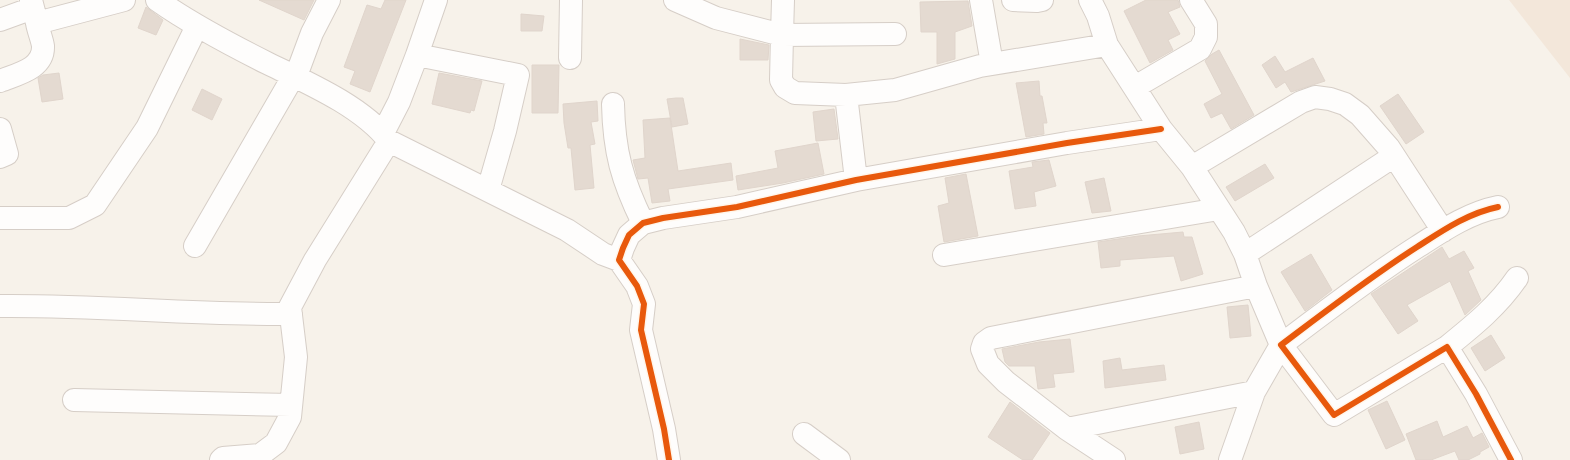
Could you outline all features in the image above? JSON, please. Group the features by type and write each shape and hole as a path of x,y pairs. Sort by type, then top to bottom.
{"street":[{"path":"0,20 34,10 124,0"},
{"path":"157,0 197,26 295,75 370,120 386,137 567,230 603,254 619,260 637,286 644,304 642,330 669,460"},
{"path":"195,246 295,75 312,33 329,0"},
{"path":"220,460 223,458 260,455 276,442 290,416 296,357 290,307 386,137 436,0"},
{"path":"570,0 570,58"},
{"path":"675,0 718,9 782,35 895,34"},
{"path":"783,0 781,80 785,87 795,93 846,95 894,90 992,64 1107,45"},
{"path":"981,0 992,64"},
{"path":"1014,0 1042,0"},
{"path":"1090,0 1098,16 1107,45 1161,129 1192,167 1234,232 1245,254 1256,286 1281,345 1334,415 1447,348 1485,316 1504,296 1517,278"},
{"path":"1135,87 1200,49 1206,37 1206,24 1191,0"},
{"path":"0,81 32,68 40,61 43,47 34,10"},
{"path":"0,218 70,218 95,205 146,128 197,26"},
{"path":"417,55 518,75 505,131 488,190"},
{"path":"846,95 856,180"},
{"path":"1192,167 1301,102 1315,97 1330,99 1345,104 1360,115 1394,156 1443,231"},
{"path":"613,104 613,128 620,167 628,193 642,222"},
{"path":"0,129 7,154 0,157"},
{"path":"619,260 622,248 630,235 642,222 737,207 856,180 1067,143 1161,129"},
{"path":"1245,254 1394,156"},
{"path":"1230,460 1254,392 1281,345 1380,271 1456,222 1483,210 1498,207"},
{"path":"944,255 1219,209"},
{"path":"1114,460 1067,429 1006,382 988,364 982,349 984,343 992,338 1256,286"},
{"path":"0,306 55,305 241,315 291,314"},
{"path":"1447,348 1476,394 1510,460"},
{"path":"1067,429 1254,392"},
{"path":"74,400 291,405"},
{"path":"804,434 839,460"}],"shaded area":[{"path":"1509,0 1570,0 1570,78"}],"building":[{"path":"259,0 314,0 304,20"},
{"path":"385,0 406,0 370,92 350,84 355,71 344,67 367,5 381,9"},
{"path":"1146,0 1178,0 1180,7 1168,12 1180,34 1168,40 1173,50 1150,63 1124,11"},
{"path":"968,1 972,26 955,32 955,59 937,64 937,32 921,32 920,2"},
{"path":"146,7 163,20 156,35 138,28"},
{"path":"521,14 544,16 542,31 521,31"},
{"path":"740,39 769,45 768,60 740,60"},
{"path":"1219,50 1254,115 1231,129 1222,113 1211,118 1204,104 1222,94 1205,61"},
{"path":"1275,56 1285,72 1313,58 1325,81 1291,92 1285,82 1276,88 1262,65"},
{"path":"532,65 559,65 558,113 532,113"},
{"path":"59,73 63,99 42,102 38,78 43,75"},
{"path":"439,73 482,81 474,111 471,110 470,113 432,104"},
{"path":"1039,81 1040,96 1042,96 1047,123 1043,123 1044,134 1026,137 1016,83"},
{"path":"202,89 222,99 212,120 192,110"},
{"path":"1398,94 1424,132 1406,144 1380,106"},
{"path":"683,98 688,124 672,127 667,99"},
{"path":"597,101 598,121 591,122 595,144 590,145 594,188 575,190 571,148 568,148 563,104"},
{"path":"834,109 838,139 816,141 813,112"},
{"path":"670,118 678,171 731,163 733,180 668,189 670,201 652,203 648,178 638,179 633,160 645,158 643,120"},
{"path":"818,143 824,174 738,190 736,176 778,168 775,151"},
{"path":"1049,160 1056,186 1034,192 1036,206 1015,209 1009,171 1033,167 1032,162"},
{"path":"1265,164 1274,178 1235,201 1226,187"},
{"path":"966,174 978,236 944,242 938,206 949,203 945,178"},
{"path":"1104,178 1111,211 1092,213 1085,182"},
{"path":"1183,232 1184,237 1192,237 1203,274 1181,281 1174,256 1120,260 1120,266 1101,268 1098,242"},
{"path":"1442,247 1449,259 1464,251 1474,268 1468,271 1481,300 1465,315 1450,281 1407,305 1418,321 1398,334 1371,294"},
{"path":"1311,254 1332,290 1305,311 1281,272"},
{"path":"1248,305 1251,336 1230,338 1227,307"},
{"path":"1491,335 1505,358 1485,371 1471,348"},
{"path":"1070,339 1074,372 1053,374 1055,387 1038,389 1035,366 1009,366 1005,362 1002,349 1039,342"},
{"path":"1120,358 1122,370 1164,365 1166,380 1105,388 1103,361"},
{"path":"1387,401 1405,440 1386,449 1368,410"},
{"path":"1010,402 1050,433 1032,460 1023,460 988,437"},
{"path":"1437,421 1443,437 1467,426 1473,438 1482,433 1489,447 1468,460 1459,460 1455,451 1431,460 1416,460 1406,434"},
{"path":"1199,422 1204,449 1180,454 1175,427"}],"cycle path":[{"path":"669,460 664,429 641,330 644,304 637,286 619,260 629,235 643,223 663,218 737,207 856,180 1067,143 1161,129"},
{"path":"1498,207 1466,218 1436,235 1365,282 1281,345 1334,415 1447,347 1476,394 1511,460"}]}
